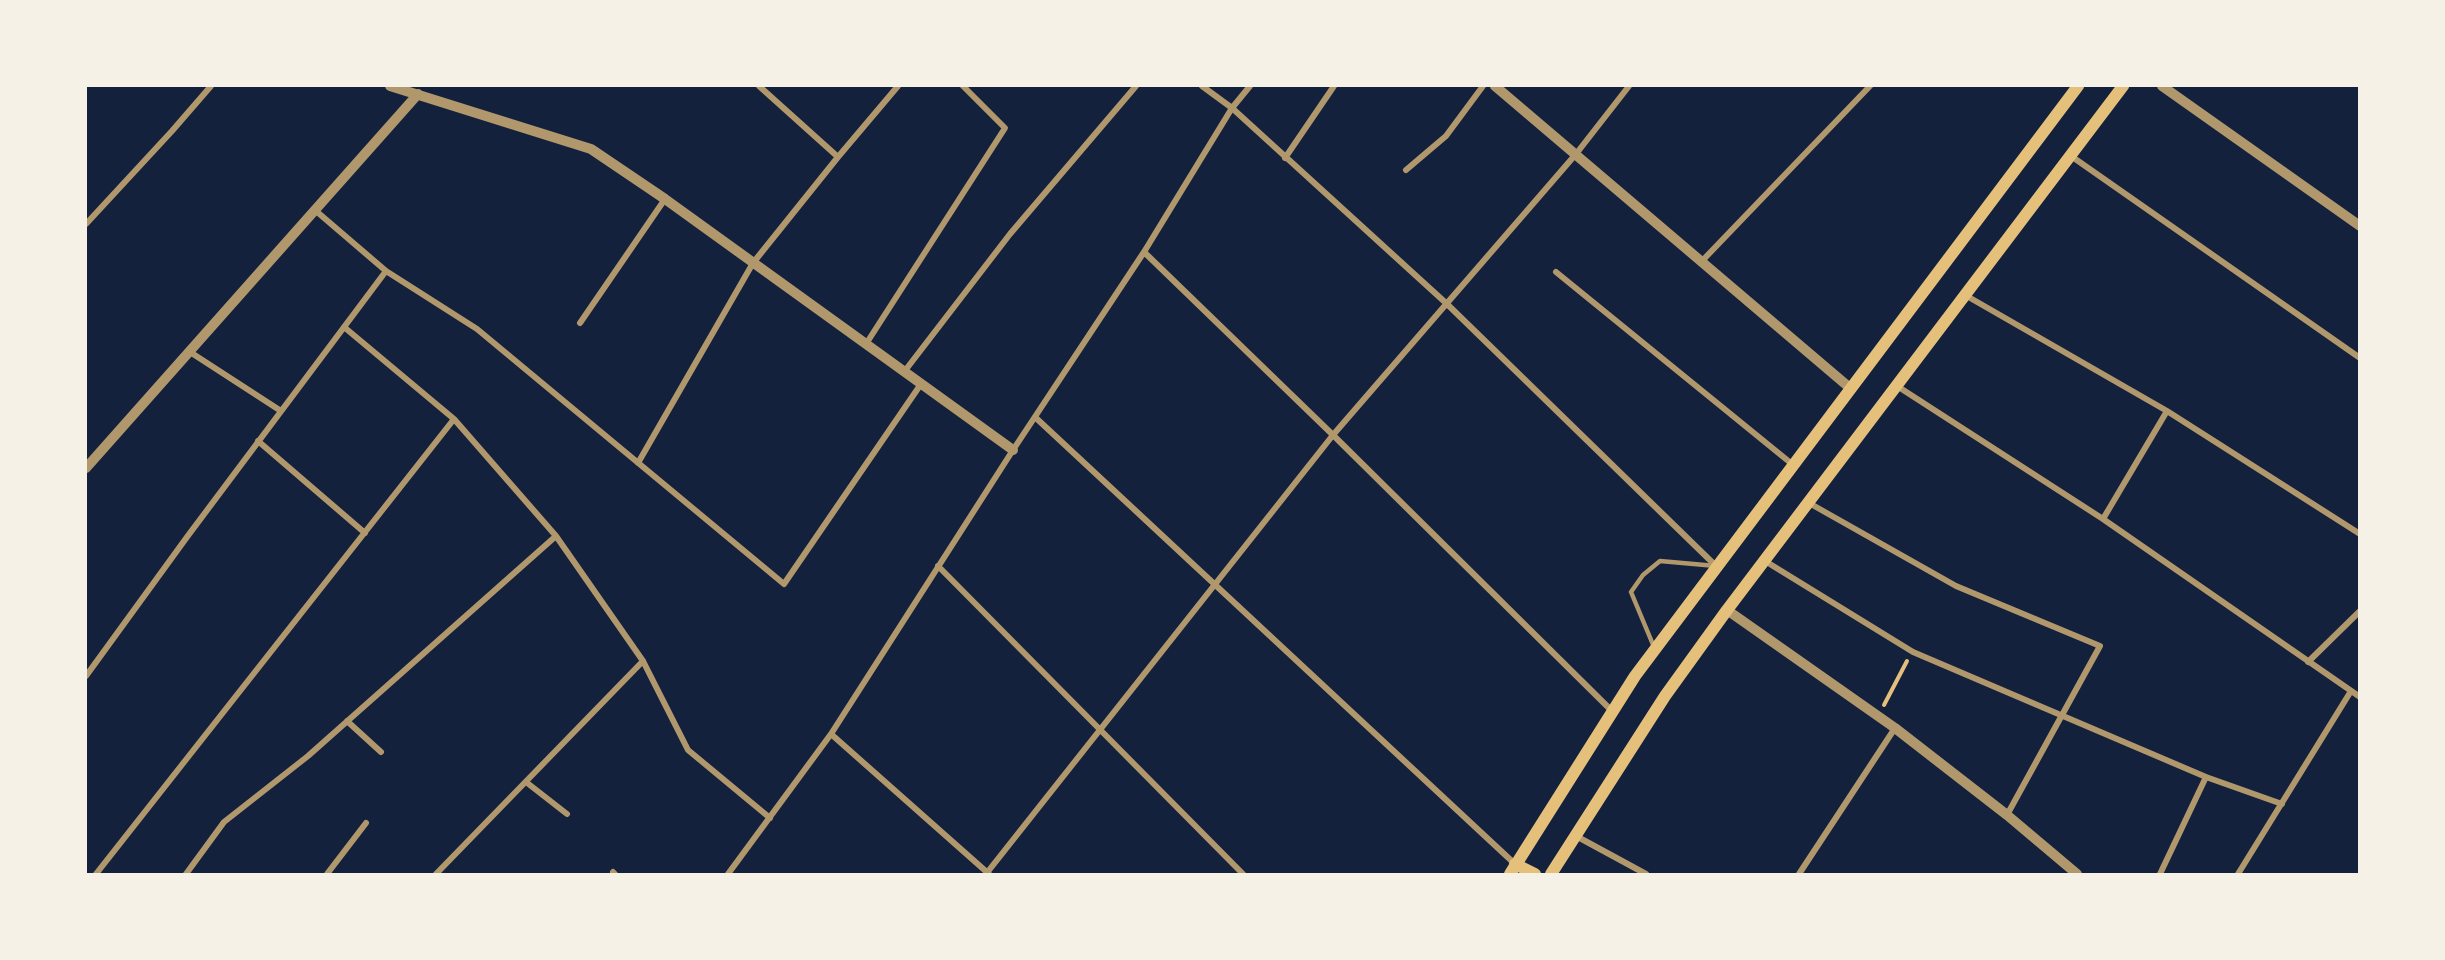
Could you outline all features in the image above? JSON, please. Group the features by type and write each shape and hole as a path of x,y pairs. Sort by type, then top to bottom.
{"main road":[{"path":"1534,874 1512,869 1612,712 1716,566 2078,86"},
{"path":"1551,874 1665,696 1727,610 2123,86"}],"street":[{"path":"86,224 211,86"},
{"path":"390,86 591,149 665,199 1013,450"},
{"path":"759,86 838,157"},
{"path":"638,463 753,263 898,86"},
{"path":"866,344 1005,128 963,86"},
{"path":"904,372 1010,234 1136,86"},
{"path":"1202,86 1232,108 1447,304 1716,566"},
{"path":"728,874 831,734 1013,450 1144,252 1232,108 1251,86"},
{"path":"1286,158 1334,86"},
{"path":"1406,170 1446,136 1483,86"},
{"path":"1495,86 1850,388"},
{"path":"831,734 987,874 1334,435 1576,154 1629,86"},
{"path":"1702,261 1870,86"},
{"path":"2162,86 2360,226"},
{"path":"86,468 316,212 418,94"},
{"path":"2070,155 2360,358"},
{"path":"580,323 665,199"},
{"path":"316,212 386,271 477,329 784,584 921,384"},
{"path":"1144,252 1334,435 1612,712"},
{"path":"86,676 386,271"},
{"path":"1556,272 1792,464"},
{"path":"1965,295 2167,411 2360,534"},
{"path":"344,327 454,419 556,536 644,661 688,750 770,818"},
{"path":"190,352 281,411"},
{"path":"1897,386 2103,519 2360,697"},
{"path":"2103,519 2167,411"},
{"path":"1036,418 1215,585 1512,869"},
{"path":"96,874 454,419"},
{"path":"258,441 364,533"},
{"path":"1809,503 1956,586 2100,646 2007,815"},
{"path":"186,874 224,822 308,756 556,536"},
{"path":"1765,561 1912,652 2206,777 2282,804"},
{"path":"938,566 1243,874"},
{"path":"1727,610 1895,728 2007,815 2077,874"},
{"path":"2308,662 2359,613"},
{"path":"436,874 557,747 644,661"},
{"path":"2238,874 2351,691"},
{"path":"347,721 381,752"},
{"path":"1799,874 1895,728"},
{"path":"2160,874 2206,777"},
{"path":"526,782 567,814"},
{"path":"327,874 366,822"},
{"path":"1576,836 1646,874"}],"lane":[{"path":"1655,650 1631,592 1643,575 1660,561 1716,566"}],"path":[{"path":"1878,716 1912,652"}]}
